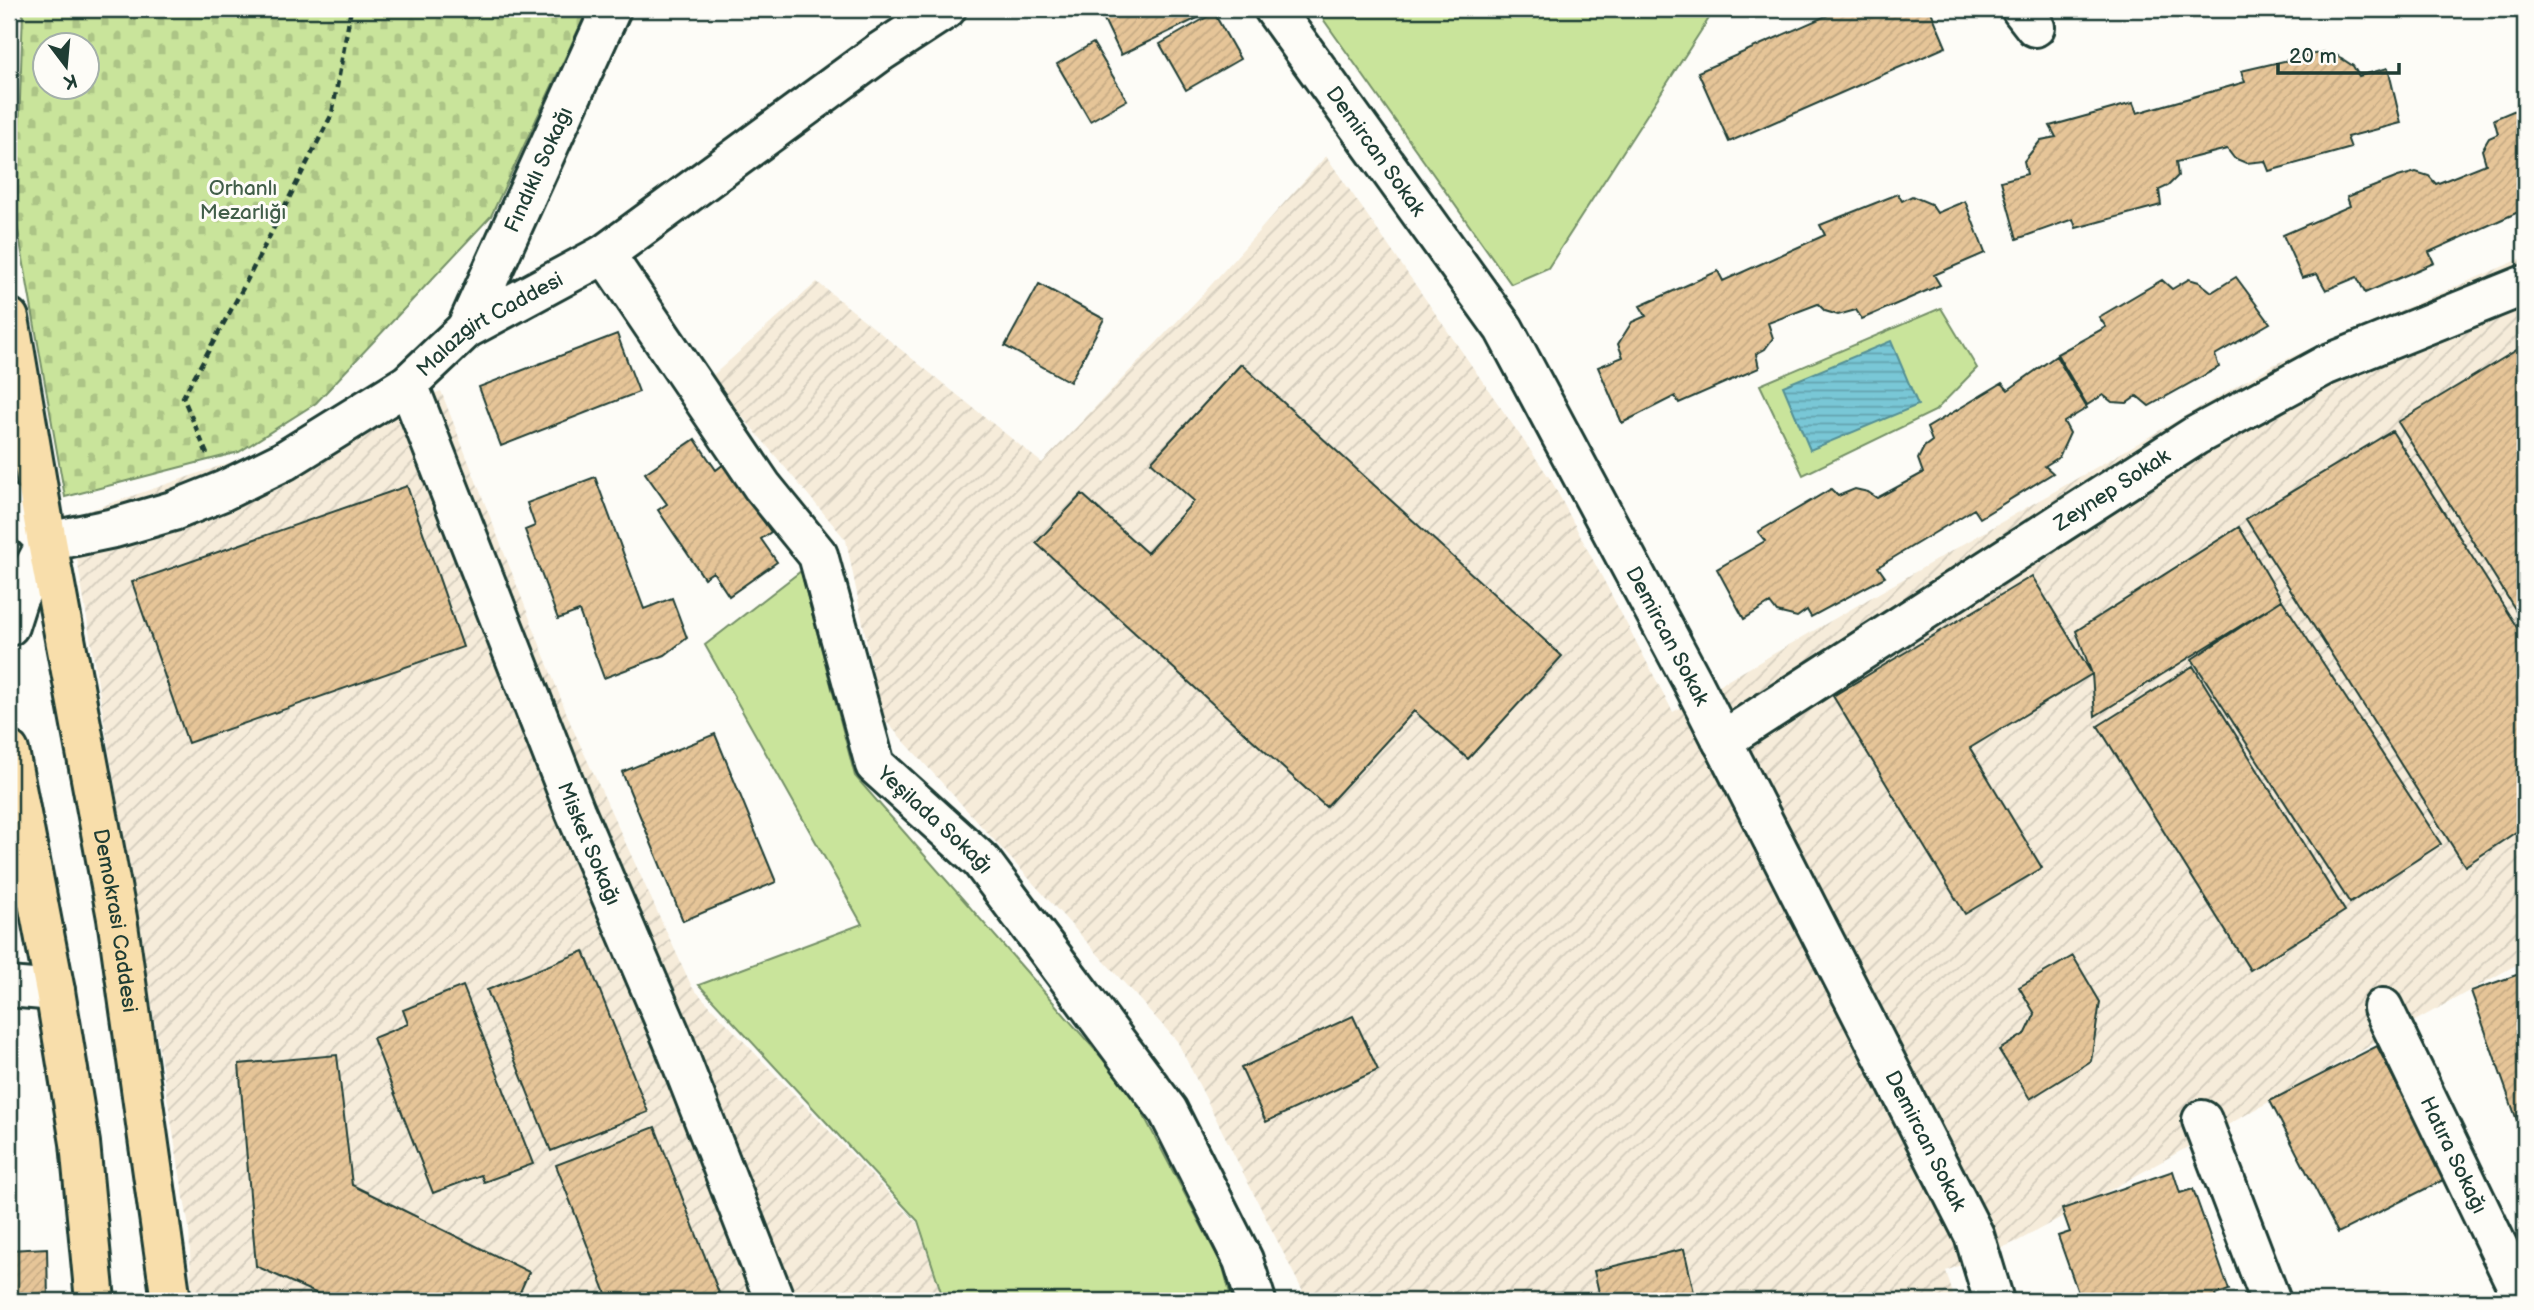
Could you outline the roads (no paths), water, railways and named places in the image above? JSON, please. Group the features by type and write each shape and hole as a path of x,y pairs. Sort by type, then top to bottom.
{"main road":[{"name":"Demokrasi Caddesi","path":"9,318 47,542 117,918 171,1301"},
{"path":"9,751 55,991 80,1143 95,1301"}],"street":[{"name":"Fındıklı Sokağı","path":"466,329 611,9"},
{"name":"Malazgirt Caddesi","path":"47,542 114,528 173,511 223,491 284,461 408,384 466,329 606,254 880,52 946,9"},
{"name":"Demircan Sokak","path":"1274,9 1504,329 1722,741 1974,1235 1994,1301"},
{"name":"Yeşilada Sokağı","path":"606,254 762,486 818,555 875,765 981,861 1168,1111 1243,1260 1256,1301"},
{"name":"Zeynep Sokak","path":"1722,741 2195,436 2326,365 2525,285"},
{"name":"Misket Sokağı","path":"408,384 575,811 671,1038 775,1301"},
{"path":"9,505 47,542 18,598 9,626"},
{"path":"9,986 55,991"},
{"name":"Hatıra Sokağı","path":"2384,1008 2524,1301"},
{"path":"2202,1120 2271,1301"}],"water":[{"path":"1891,341 1918,405 1810,450 1783,386"}],"park label":[{"name":"Orhanlı Mezarlığı","path":"243,200"}]}
